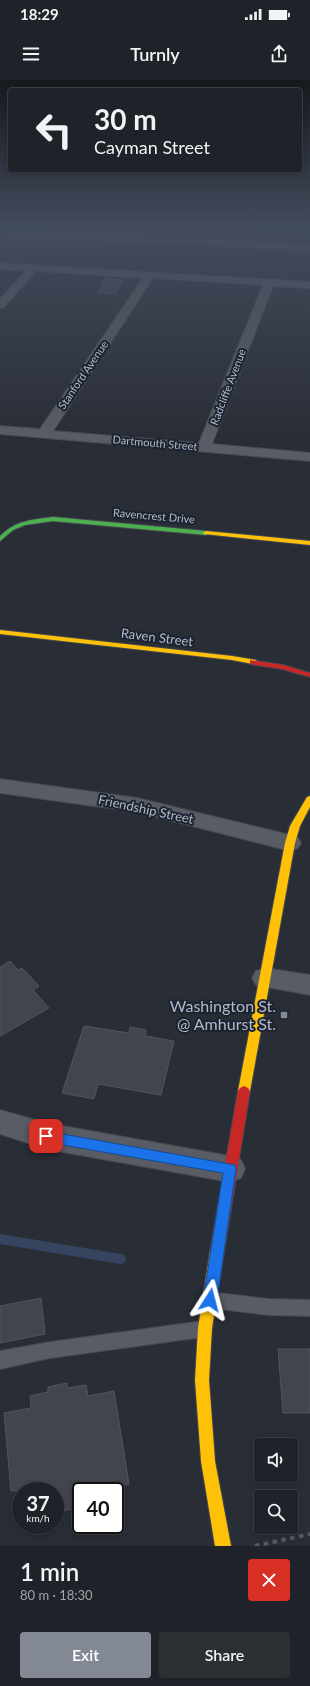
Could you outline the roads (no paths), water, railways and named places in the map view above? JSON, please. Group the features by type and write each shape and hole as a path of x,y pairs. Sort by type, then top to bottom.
{"street":[{"name":"Stanford Avenue","path":"44,434 134,298"},
{"name":"Radcliffe Avenue","path":"204,448 263,298"},
{"name":"Dartmouth Street","path":"0,430 310,457"},
{"name":"Ravencrest Drive","path":"0,538 17,526 39,520 53,519 310,544"},
{"name":"Raven Street","path":"0,632 232,658 283,667 310,674"},
{"name":"Friendship Street","path":"0,786 137,805 290,843"},
{"path":"223,1546 208,1454 202,1380 205,1328 230,1169 290,843 295,826 310,799"},
{"path":"264,978 310,985"},
{"path":"0,1122 46,1136 230,1169"}],"lane":[{"path":"210,1300 268,1307 310,1308"},
{"path":"0,1360 50,1350 205,1328"}],"waterway":[{"path":"0,1239 121,1259"}],"place":[{"name":"Washington St. @ Amhurst St.","path":"284,1015"}]}
